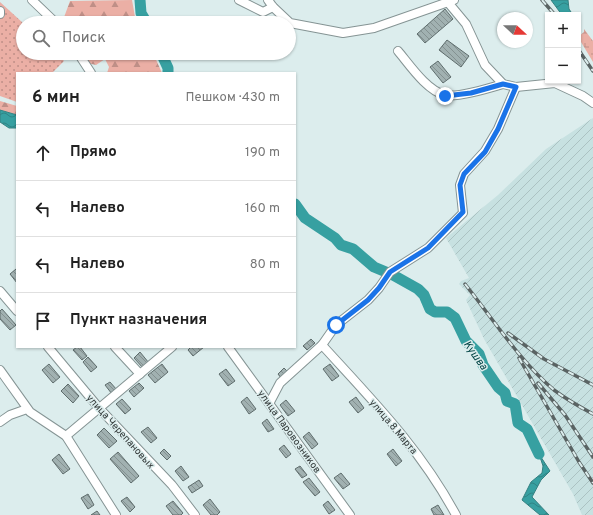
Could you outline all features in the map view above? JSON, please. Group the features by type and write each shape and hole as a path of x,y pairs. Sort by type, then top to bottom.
{"street":[{"path":"32,0 49,16"},
{"path":"239,0 263,12 270,4 283,16"},
{"path":"296,24 343,33 374,28 449,0 466,24 485,65 503,84"},
{"path":"398,51 425,84 445,96 471,93 503,84 516,87 555,83 583,96 593,103"},
{"path":"82,60 89,72"},
{"path":"270,402 280,383 322,345 336,325 368,300 379,288 390,272 428,248 463,212 460,185 464,174 485,152 498,129 516,87"},
{"path":"0,290 16,310"},
{"name":"улица 8 Марта","path":"322,345 408,441 436,480 456,515"},
{"name":"улица Черепановых","path":"49,348 99,408 172,485 195,515"},
{"path":"116,348 140,374"},
{"path":"66,436 171,348"},
{"name":"улица Паровозников","path":"229,348 270,402 350,515"},
{"path":"0,370 27,409 66,436 116,515"},
{"path":"0,422 10,415 27,409"}],"shaded area":[{"path":"593,118 593,515 582,515 573,494 484,339 466,300 470,295 459,284 461,281 469,278 446,238 498,195 546,149"}],"green space":[{"path":"132,0 135,16 64,16 70,1"},
{"path":"0,2 16,17 16,60 64,61 53,72 16,72 16,102 0,96"},
{"path":"584,29 593,41 593,62 581,42 581,34 584,32"},
{"path":"86,60 104,60 96,65 87,63"},
{"path":"106,60 156,60 162,72 107,72 109,67"},
{"path":"0,101 16,106 16,115 0,110"}],"water":[{"path":"551,0 568,0 569,9 571,12 560,12"},
{"path":"0,110 16,115 16,128 9,128 0,122"},
{"path":"539,454 550,471 541,480 532,497 549,515 540,515 522,500 531,482 542,473 543,466"}],"building":[{"path":"445,9 453,19 425,43 417,34"},
{"path":"447,40 469,56 461,67 439,50"},
{"path":"438,61 451,77 443,83 430,67"},
{"path":"16,269 16,282 10,274"},
{"path":"2,309 16,325 10,330 0,319 0,311"},
{"path":"311,339 315,343 307,350 303,346"},
{"path":"76,348 81,348 87,356 82,360 73,350"},
{"path":"190,348 203,348 193,356 188,350"},
{"path":"140,352 149,363 143,368 134,358"},
{"path":"88,357 97,367 91,372 83,362"},
{"path":"49,364 60,377 53,383 42,370"},
{"path":"162,364 168,372 155,383 148,375"},
{"path":"330,364 339,376 332,381 323,369"},
{"path":"284,368 288,372 281,378 278,374"},
{"path":"226,369 235,381 228,386 219,374"},
{"path":"110,382 117,390 112,394 105,385"},
{"path":"139,383 144,388 134,397 129,391"},
{"path":"68,384 79,396 73,403 61,391"},
{"path":"247,397 256,409 249,414 241,402"},
{"path":"356,397 364,408 358,413 349,402"},
{"path":"122,399 131,409 125,414 116,404"},
{"path":"286,400 295,411 288,416 280,405"},
{"path":"267,419 274,429 268,432 262,423"},
{"path":"148,427 157,438 151,443 141,432"},
{"path":"104,428 117,441 109,448 97,435"},
{"path":"309,432 318,444 312,449 303,437"},
{"path":"284,445 291,454 286,458 279,449"},
{"path":"164,449 171,456 167,460 160,453"},
{"path":"393,449 402,461 396,466 387,454"},
{"path":"118,452 139,476 131,483 110,459"},
{"path":"59,454 70,469 63,474 52,460"},
{"path":"181,466 189,477 183,481 175,471"},
{"path":"300,466 307,475 302,478 295,469"},
{"path":"341,473 350,484 343,489 334,478"},
{"path":"309,478 320,492 315,496 303,482"},
{"path":"199,480 203,486 192,493 188,487"},
{"path":"88,494 94,505 88,509 81,498"},
{"path":"127,497 135,507 130,512 121,501"},
{"path":"210,499 220,512 217,515 211,515 203,505"},
{"path":"173,501 183,513 181,515 173,515 166,506"},
{"path":"328,501 335,510 329,514 323,505"},
{"path":"438,505 444,515 434,515 431,509"},
{"path":"97,511 100,515 91,515"}],"waterway":[{"name":"Кушва","path":"140,0 141,13 143,16"},
{"name":"Кушва","path":"164,60 168,72"},
{"name":"Кушва","path":"296,205 305,218 335,238 341,245 353,249 374,267 386,272"},
{"name":"Кушва","path":"393,275 418,289 424,295 430,309 435,312 447,312 455,318 466,341 479,354 483,365 498,387 505,393 507,401 515,404 518,423 527,429 539,454"}],"railway":[{"path":"542,0 552,12"},
{"path":"581,53 593,71"},
{"path":"465,284 529,366 554,390 593,414"},
{"path":"508,333 544,359 593,385"},
{"path":"519,358 579,462 593,483"},
{"path":"538,383 565,415 593,457"}],"route":[{"path":"336,325 368,300 383,283 390,272 433,244 463,212 460,185 464,174 485,152 498,129 516,87 503,84 471,93 445,96"}]}
